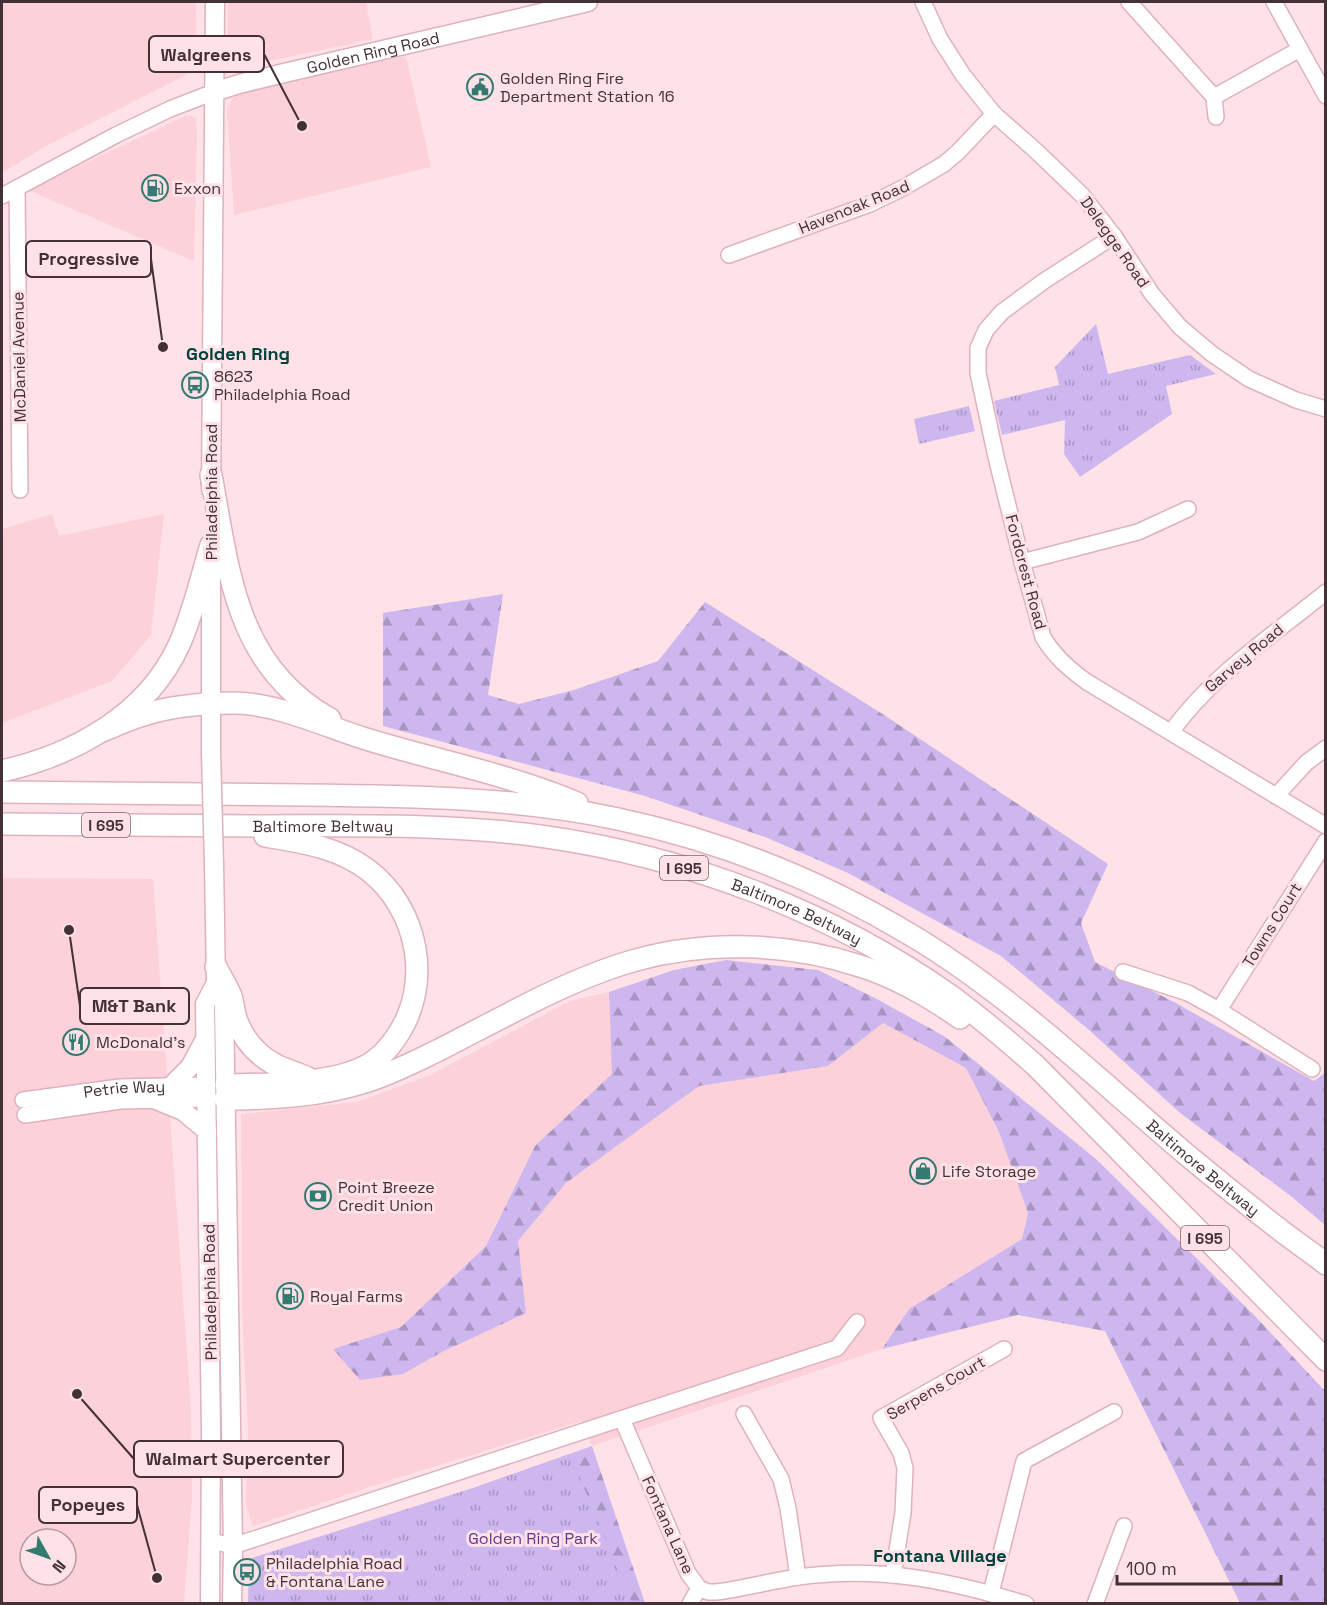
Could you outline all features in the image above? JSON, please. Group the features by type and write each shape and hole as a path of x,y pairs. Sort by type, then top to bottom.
{"highway":[{"path":"211,475 233,588 249,634 269,666 291,690 323,715 365,739"},
{"path":"2,771 58,752 102,731 126,714 154,685 171,660 186,628 211,545"},
{"path":"102,731 158,711 236,703 253,704 565,797 616,819"},
{"name":"Baltimore Beltway","path":"2,792 439,798 497,801 557,808 616,819 709,843 818,886 871,912 941,953 987,985 1037,1025 1189,1156 1250,1206 1322,1260"},
{"name":"Baltimore Beltway","path":"2,824 340,826 501,832 551,838 620,851 697,872 755,892 882,952 966,1007 1012,1044 1326,1360"},
{"path":"210,826 310,844 345,856 366,868 395,897 408,924 417,958 417,975 409,1014 402,1029 387,1050 370,1064 339,1076 216,1092"},
{"path":"216,1092 261,1099 310,1095 359,1084 392,1072 547,995 608,969 637,959 672,952 745,947 795,951 835,959 862,966 897,981 958,1017 1043,1087 1084,1116"},
{"path":"216,975 231,996 237,1021 249,1043 275,1065 312,1080"}],"main road":[{"name":"Philadelphia Road","path":"215,2 211,705 216,975 224,1005 216,1092 233,1546 232,1604"},
{"name":"Golden Ring Road","path":"214,92 280,74 588,2"},
{"name":"Philadelphia Road","path":"210,1604 211,1320 207,1131 216,1092 206,1037 206,1004 216,975"},
{"path":"171,1086 190,1067 206,1037"},
{"path":"156,1100 183,1111 207,1131"}],"street":[{"name":"Delegge Road","path":"923,2 951,58 994,114 1082,195 1114,236 1152,294 1180,327 1231,368 1249,379 1296,400 1326,409"},
{"path":"1129,2 1214,97 1216,117"},
{"path":"1274,2 1326,96"},
{"path":"1214,97 1300,49"},
{"name":"Golden Ring Road","path":"2,196 137,124 214,92"},
{"name":"Havenoak Road","path":"729,255 870,204 903,188 934,171 958,152 994,114"},
{"name":"McDaniel Avenue","path":"17,188 20,490"},
{"name":"Fordcrest Road","path":"1114,236 1044,281 1002,312 986,330 978,348 978,373 996,458 1043,637 1055,655 1072,672 1326,826"},
{"path":"1022,562 1138,532 1188,509"},
{"name":"Garvey Road","path":"1171,732 1210,685 1326,592"},
{"path":"1276,796 1306,763 1326,748"},
{"name":"Towns Court","path":"1219,1010 1326,841"},
{"path":"1123,972 1188,993 1312,1068"},
{"name":"Petrie Way","path":"171,1086 216,1092 156,1100 24,1107 120,1087 171,1086"},
{"path":"211,1541 233,1546 837,1348 857,1322"},
{"name":"Serpens Court","path":"894,1575 903,1514 905,1468 901,1453 881,1418 1004,1349"},
{"path":"991,1593 1024,1461 1114,1412"},
{"path":"744,1414 781,1479 788,1508 798,1577"},
{"name":"Fontana Lane","path":"622,1419 683,1564 699,1588 708,1592 716,1592 798,1577 844,1574 894,1575 942,1581 1026,1604"},
{"path":"1095,1604 1124,1526"},
{"path":"690,1604 699,1588"}],"shaded area":[{"path":"2,2 196,2 197,67 184,76 46,146 2,173"},
{"path":"228,2 366,2 373,39 227,70"},
{"path":"406,56 431,167 234,215 227,110 233,98 240,91"},
{"path":"187,115 196,118 197,136 194,261 28,190"},
{"path":"52,514 59,536 164,514 151,635 112,681 2,723 2,529"},
{"path":"2,878 153,879 191,1409 192,1498 184,1603 2,1604"},
{"path":"609,992 613,1074 535,1146 486,1246 401,1327 333,1349 403,1374 442,1352 526,1313 518,1241 566,1183 699,1086 828,1066 883,1023 966,1068 999,1132 1028,1213 1022,1239 909,1309 882,1349 592,1446 582,1421 391,1480 253,1526 246,1505 248,1435 242,1309 241,1114 357,1102 430,1075 570,1001"}],"green space":[{"path":"1096,324 1108,374 1190,355 1216,374 1166,386 1172,414 1080,477 1064,454 1065,420 1002,435 994,401 1059,385 1055,367"},
{"path":"969,406 975,431 919,444 914,419"},
{"path":"503,594 488,695 519,704 574,690 658,661 705,602 884,715 1108,864 1081,923 1095,962 1174,1002 1314,1081 1325,1073 1325,1225 1292,1197 1179,1112 1089,1030 1001,956 848,873 765,837 645,796 383,726 383,613"},
{"path":"726,960 818,970 944,1036 1096,1159 1253,1314 1325,1391 1325,1603 1240,1603 1105,1331 1018,1315 882,1349 909,1309 1022,1239 1028,1213 999,1132 966,1068 883,1023 828,1066 699,1086 566,1183 518,1241 526,1313 442,1352 403,1374 360,1380 333,1349 401,1327 486,1246 535,1146 612,1074 609,992 674,970"},
{"path":"592,1446 645,1603 559,1603 476,1487"},
{"name":"Golden Ring Park","path":"570,1454 632,1603 248,1603 249,1564 252,1558 476,1487"}],"place":[{"name":"Golden Ring Fire Department Station 16","path":"480,87"},
{"name":"Walgreens","path":"302,126"},
{"name":"Exxon","path":"155,188"},
{"name":"Progressive","path":"163,347"},
{"name":"8623 Philadelphia Road","path":"195,385"},
{"name":"M&T Bank","path":"69,930"},
{"name":"McDonald's","path":"76,1042"},
{"name":"Life Storage","path":"923,1171"},
{"name":"Point Breeze Credit Union","path":"318,1196"},
{"name":"Royal Farms","path":"290,1296"},
{"name":"Walmart Supercenter","path":"77,1394"},
{"name":"Philadelphia Road & Fontana Lane","path":"247,1572"},
{"name":"Popeyes","path":"157,1578"}],"district":[{"name":"Golden Ring","path":"238,353"},
{"name":"Fontana Village","path":"940,1555"}]}
